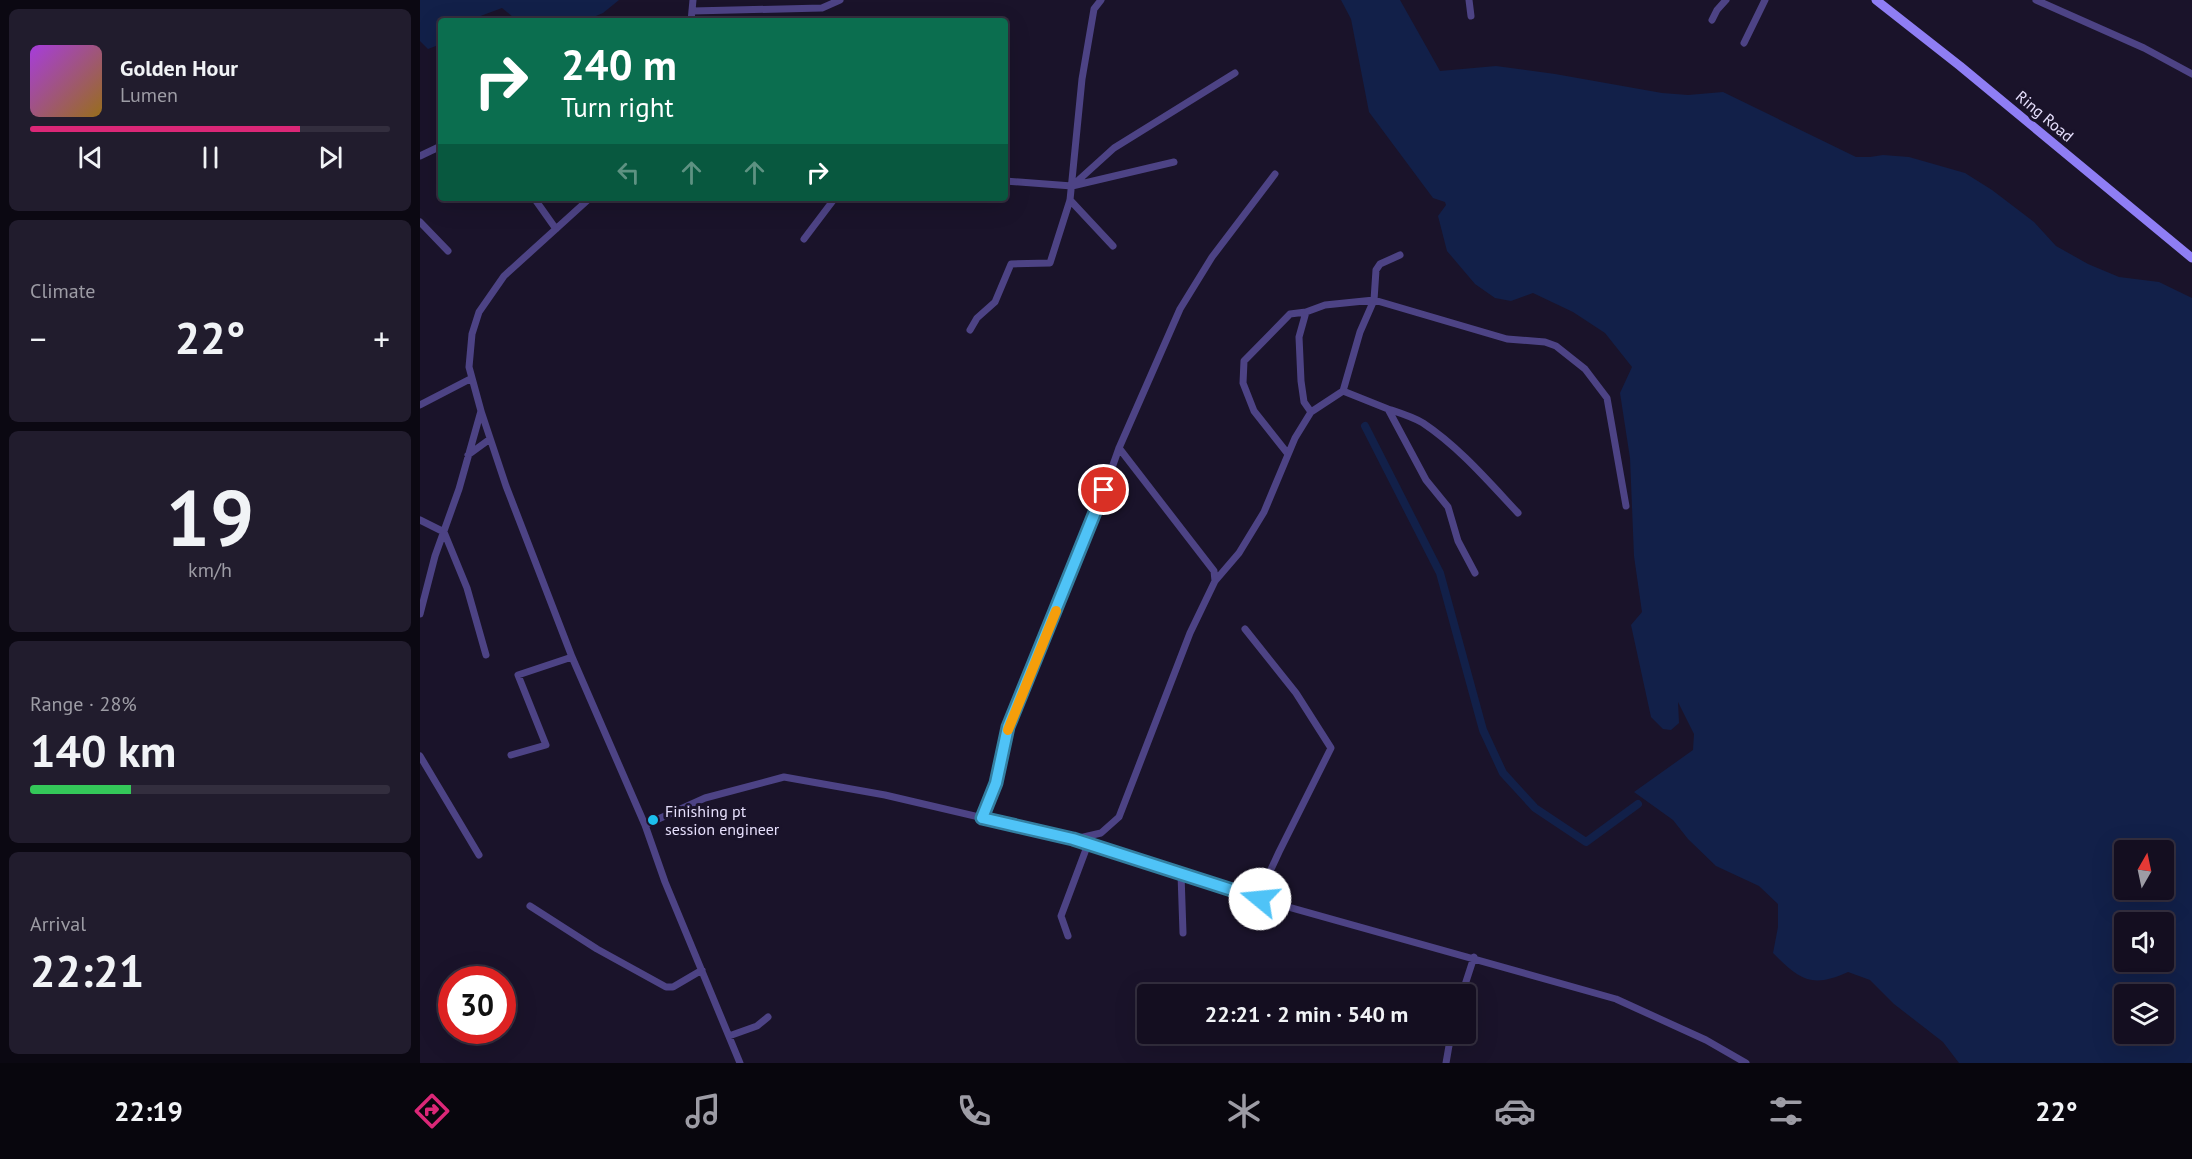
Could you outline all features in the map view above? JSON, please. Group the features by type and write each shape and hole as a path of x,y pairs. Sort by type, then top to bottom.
{"main road":[{"name":"Ring Road","path":"1876,0 1960,66 2192,258"}],"street":[{"path":"692,18 693,0"},
{"path":"693,11 822,8 840,0"},
{"path":"970,330 977,318 995,302 1011,264 1050,263 1070,200 1082,79 1094,9 1101,0"},
{"path":"1469,0 1471,16"},
{"path":"1712,20 1726,0"},
{"path":"1744,43 1765,0"},
{"path":"2036,0 2144,48 2192,74"},
{"path":"1072,186 1114,148 1235,73"},
{"path":"420,156 438,147"},
{"path":"1008,181 1072,186 1174,162"},
{"path":"982,818 996,783 1008,727 1097,510 1119,448 1180,309 1212,257 1275,174"},
{"path":"1070,200 1113,246"},
{"path":"536,201 556,229"},
{"path":"587,201 504,276 479,312 472,334 470,367 481,411 506,486 572,657 645,825 665,882 740,1063"},
{"path":"804,239 832,201"},
{"path":"420,222 448,251"},
{"path":"1073,839 1101,833 1119,817 1190,633 1215,581 1239,553 1264,512 1295,438 1311,412 1343,391 1360,332 1374,300 1376,270 1380,264 1400,255"},
{"path":"1288,454 1254,411 1243,383 1244,361 1290,314 1325,306 1374,300 1507,339 1545,342 1556,346 1585,369 1607,398 1626,506"},
{"path":"1306,312 1299,337 1301,381 1304,402 1311,412"},
{"path":"420,405 472,378"},
{"path":"1343,391 1421,422 1444,439 1480,472 1518,513"},
{"path":"1388,409 1426,480 1448,507 1458,541 1475,573"},
{"path":"420,614 435,556 459,489 481,411"},
{"path":"468,455 490,439"},
{"path":"1119,448 1214,571 1215,581"},
{"path":"420,520 444,532 473,606 486,655"},
{"path":"1245,629 1296,693 1331,748 1279,852 1261,891 1260,899"},
{"path":"510,755 546,745 518,675 572,657"},
{"path":"420,756 478,855"},
{"path":"645,825 705,798 784,777 885,795 1073,839 1260,899 1474,957 1616,999 1706,1040 1746,1063"},
{"path":"1068,936 1061,916 1088,844"},
{"path":"1181,874 1183,933"},
{"path":"530,906 597,949 666,987 673,987 702,970"},
{"path":"1465,984 1474,957"},
{"path":"729,1036 757,1026 768,1017"},
{"path":"1446,1063 1449,1044"}],"water":[{"path":"420,0 619,0 603,13 591,18 514,18 502,8 475,18 438,18 438,45 428,49 420,41"},
{"path":"1341,0 1400,0 1440,71 1496,66 1662,93 1688,95 1723,92 1856,157 1883,155 1909,157 1965,173 2034,222 2056,246 2088,264 2119,277 2159,282 2192,298 2192,1063 1959,1063 1943,1042 1894,1004 1870,980 1848,972 1824,980 1806,979 1790,969 1773,953 1778,927 1778,904 1759,886 1716,866 1688,839 1673,820 1634,792 1693,750 1694,734 1678,702 1679,723 1671,730 1663,729 1651,717 1631,625 1642,612 1634,556 1630,458 1620,393 1632,367 1605,333 1573,312 1533,293 1511,301 1495,298 1475,284 1447,251 1438,216 1446,205 1445,202 1433,198 1369,112 1351,19"}],"waterway":[{"path":"1365,426 1440,573 1483,730 1503,773 1535,808 1586,842 1638,804"}],"slow traffic":[{"path":"1008,730 1056,611"}],"place":[{"name":"Finishing pt session engineer","path":"653,820"}],"route":[{"path":"1104,490 1008,727 996,783 982,818 1073,839 1260,899"}]}
